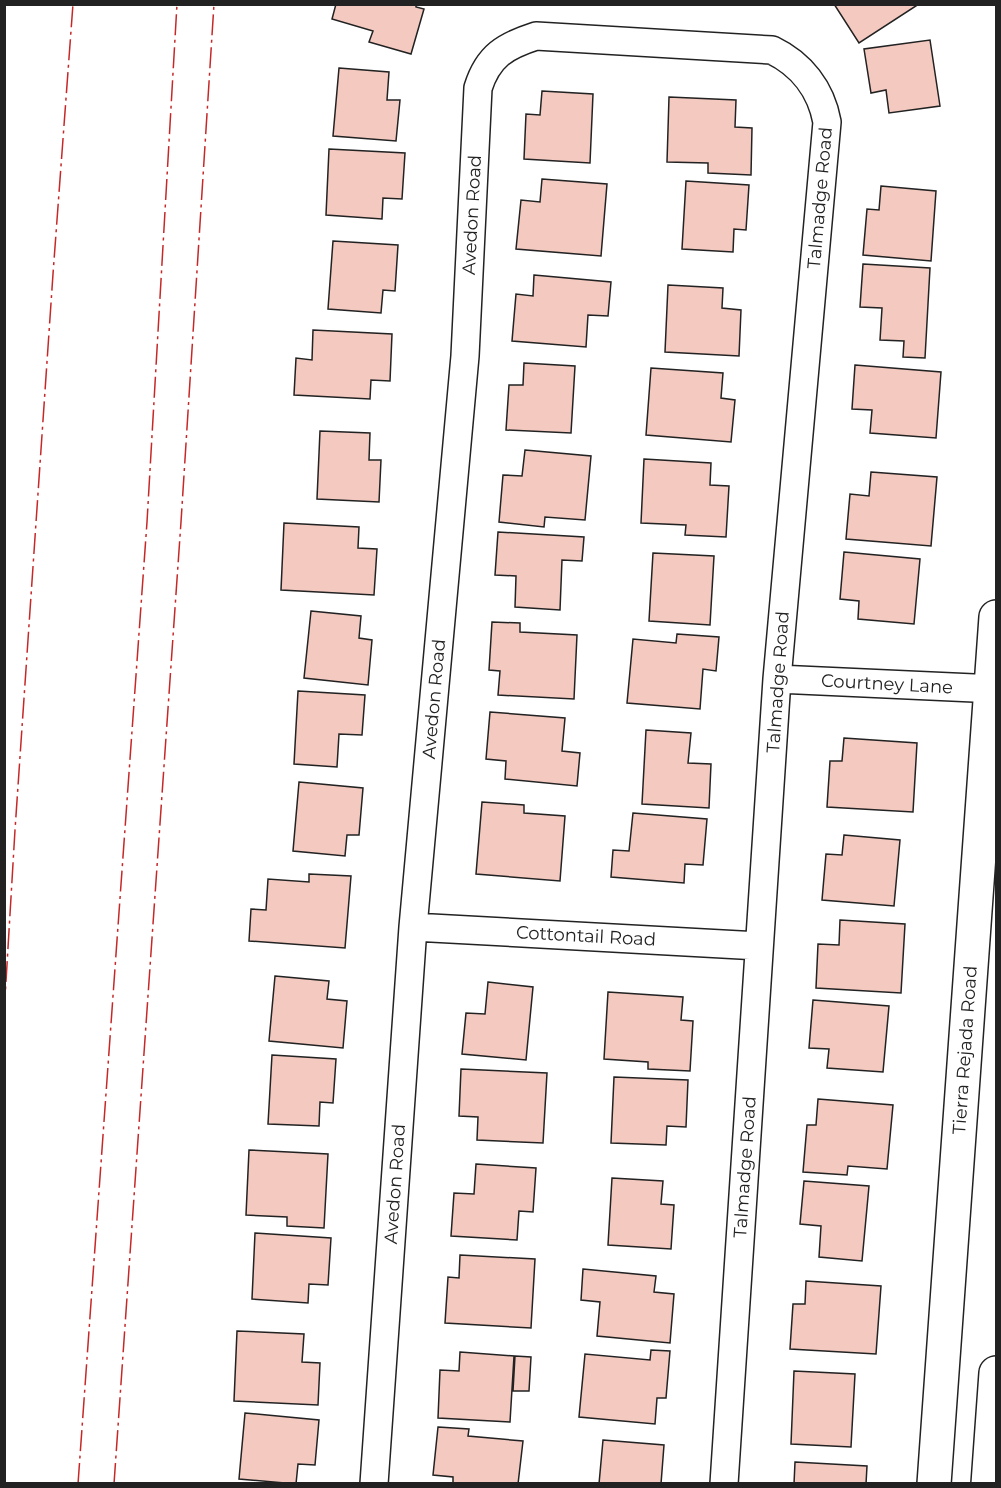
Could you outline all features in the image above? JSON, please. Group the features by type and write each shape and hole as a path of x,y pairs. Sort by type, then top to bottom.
{"main road":[{"name":"Tierra Rejada Road","path":"934,1484 994,689 996,617"},
{"path":"988,1484 996,1373"}],"street":[{"name":"Avedon Road","path":"374,1484 413,927 465,356 478,88 489,63 511,44 527,38 536,36 627,41"},
{"name":"Talmadge Road","path":"627,41 772,50 796,64 819,95 825,108 827,122 777,679 724,1484"},
{"name":"Courtney Lane","path":"777,679 994,689"},
{"name":"Cottontail Road","path":"413,927 759,946"}],"building":[{"path":"336,4 416,4 416,7 424,9 411,54 369,42 373,31 332,19"},
{"path":"834,4 919,4 859,43"},
{"path":"930,40 940,106 889,113 886,90 871,93 864,49"},
{"path":"339,68 389,72 387,100 400,100 396,141 333,136"},
{"path":"542,91 593,94 590,163 524,159 526,114 540,115"},
{"path":"669,97 736,100 735,127 752,128 751,175 708,173 708,163 667,162"},
{"path":"329,149 405,153 402,199 383,198 382,219 326,215"},
{"path":"542,179 607,184 601,256 516,249 521,200 540,202"},
{"path":"686,181 749,185 746,230 734,229 733,252 682,249"},
{"path":"881,186 936,191 931,261 863,255 867,209 879,210"},
{"path":"333,241 398,245 395,291 383,290 381,313 328,309"},
{"path":"863,264 930,268 925,358 903,357 904,341 880,340 882,308 860,307"},
{"path":"534,275 611,282 608,316 588,315 586,347 512,341 516,294 533,296"},
{"path":"668,285 723,288 722,308 741,310 739,356 665,352"},
{"path":"313,330 392,334 390,381 371,380 370,399 294,395 296,358 312,360"},
{"path":"524,363 575,366 571,433 506,430 509,385 523,385"},
{"path":"855,365 941,372 936,438 870,433 872,410 852,409"},
{"path":"651,368 723,373 721,398 735,400 731,442 646,435"},
{"path":"320,431 370,433 369,460 381,460 379,502 317,499"},
{"path":"525,450 591,456 585,520 545,517 544,527 499,522 503,475 522,476"},
{"path":"644,459 711,463 710,485 729,486 726,537 685,535 686,525 641,523"},
{"path":"871,472 937,477 931,546 846,539 850,494 869,496"},
{"path":"284,523 359,527 358,548 377,549 374,595 281,590"},
{"path":"498,532 584,537 582,561 562,560 560,610 515,607 516,576 495,575"},
{"path":"844,552 920,559 914,624 858,619 859,601 840,599"},
{"path":"653,553 714,556 710,625 649,621"},
{"path":"311,611 361,616 359,638 372,640 368,685 304,678"},
{"path":"492,622 520,623 520,632 577,635 574,699 498,695 500,671 489,670"},
{"path":"677,634 719,637 716,671 703,669 700,709 627,703 633,639 676,643"},
{"path":"298,691 365,695 362,735 339,734 337,767 294,764"},
{"path":"490,712 565,718 562,751 580,753 577,786 505,779 506,761 486,759"},
{"path":"646,730 691,733 688,763 711,764 709,808 642,804"},
{"path":"844,738 917,743 913,812 827,807 830,761 842,761"},
{"path":"299,782 363,788 359,835 347,835 345,856 293,851"},
{"path":"482,802 524,805 524,813 565,816 560,881 476,874"},
{"path":"633,813 707,819 703,865 685,864 684,883 611,877 613,850 629,851"},
{"path":"844,835 900,840 894,906 822,900 826,854 842,855"},
{"path":"309,874 351,876 345,948 249,941 251,909 266,910 268,879 309,882"},
{"path":"840,920 905,924 901,993 816,988 818,944 839,945"},
{"path":"275,976 329,981 327,999 347,1001 343,1048 269,1041"},
{"path":"488,982 533,987 526,1060 462,1054 466,1013 485,1014"},
{"path":"608,992 683,997 681,1020 693,1021 690,1071 648,1069 648,1062 604,1059"},
{"path":"813,1000 889,1006 883,1072 827,1068 829,1049 809,1048"},
{"path":"272,1055 336,1059 333,1103 320,1102 319,1126 268,1124"},
{"path":"461,1069 547,1073 543,1143 477,1140 478,1117 459,1116"},
{"path":"614,1077 688,1080 686,1127 667,1126 666,1145 611,1143"},
{"path":"818,1099 893,1105 887,1169 848,1166 847,1175 803,1172 807,1125 816,1125"},
{"path":"249,1150 328,1154 324,1228 287,1226 287,1217 246,1215"},
{"path":"476,1164 536,1168 533,1212 519,1211 517,1240 451,1236 454,1193 474,1194"},
{"path":"612,1178 663,1181 661,1204 674,1205 671,1249 608,1245"},
{"path":"804,1181 869,1186 862,1261 819,1257 821,1226 800,1224"},
{"path":"255,1233 331,1238 328,1285 309,1284 308,1303 252,1299"},
{"path":"460,1255 535,1259 531,1328 445,1323 448,1277 459,1278"},
{"path":"583,1269 656,1276 654,1292 674,1294 670,1343 597,1336 600,1302 581,1300"},
{"path":"806,1281 881,1286 876,1354 790,1349 793,1304 805,1304"},
{"path":"237,1331 304,1334 302,1362 320,1363 318,1405 234,1401"},
{"path":"651,1350 670,1351 666,1398 657,1398 655,1424 579,1417 585,1354 650,1360"},
{"path":"460,1352 514,1356 510,1422 438,1418 440,1370 459,1371"},
{"path":"515,1356 531,1357 529,1391 513,1391"},
{"path":"794,1371 855,1374 851,1447 791,1444"},
{"path":"245,1413 319,1420 315,1465 298,1464 296,1484 239,1479"},
{"path":"438,1427 469,1429 468,1436 523,1441 518,1484 453,1484 453,1477 433,1475"},
{"path":"603,1440 664,1445 661,1484 599,1484"},
{"path":"795,1462 867,1466 866,1484 794,1484"}],"power":[{"path":"4,1015 73,4"},
{"path":"78,1484 147,522 177,4"},
{"path":"114,1484 181,522 214,4"}]}
